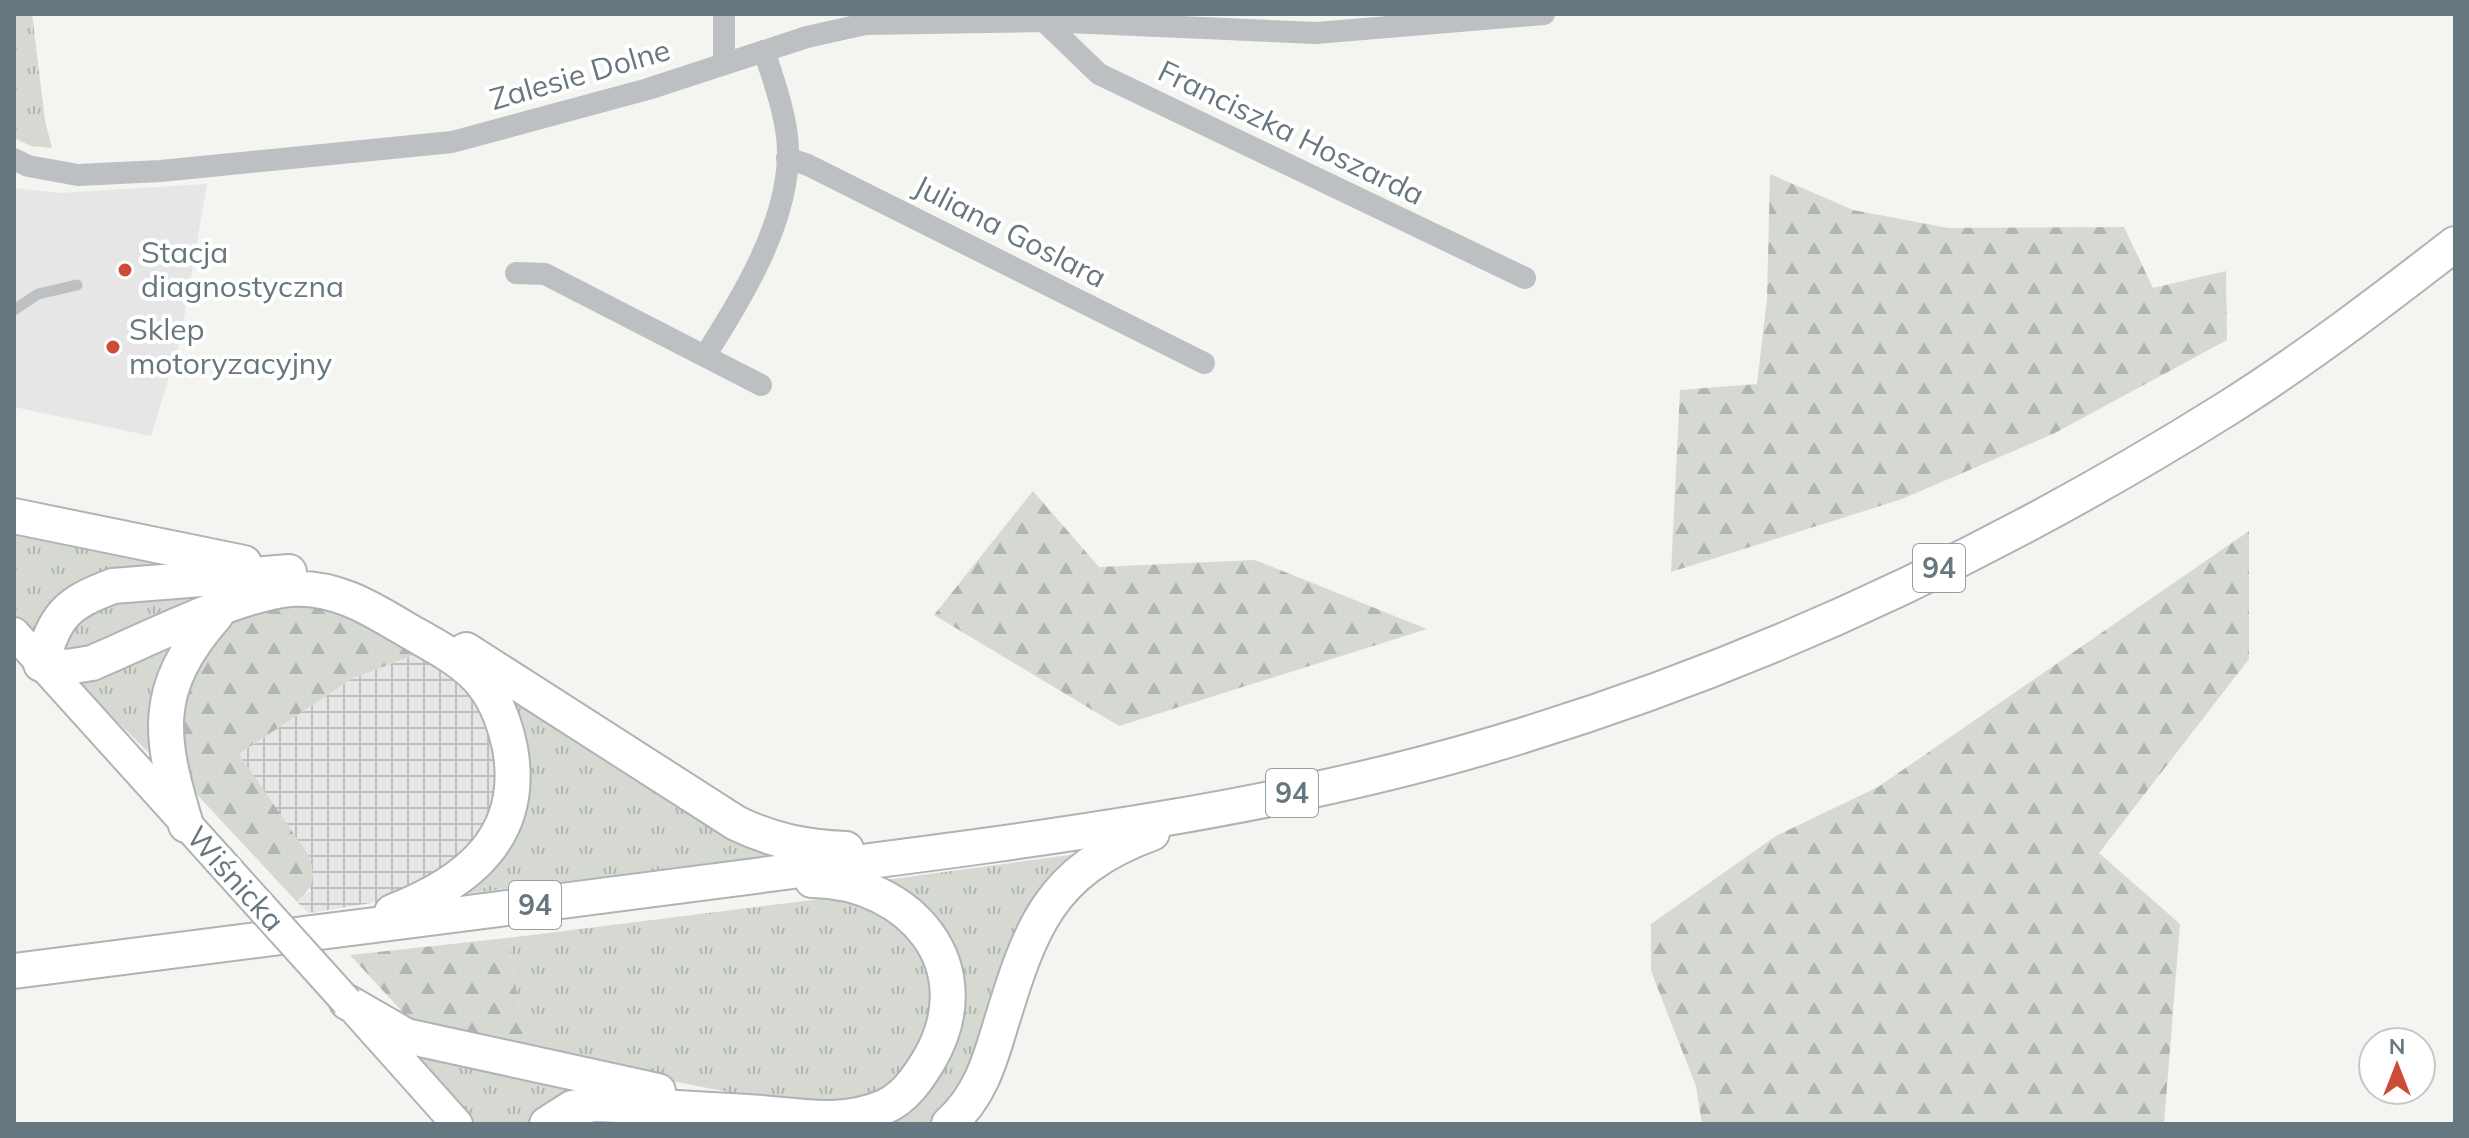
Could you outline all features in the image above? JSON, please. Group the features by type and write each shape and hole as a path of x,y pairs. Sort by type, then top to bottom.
{"main road":[{"name":"94","path":"14,971 922,854 1218,809 1367,777 1504,741 1709,670 1878,600 2067,501 2225,410 2455,244"},
{"path":"14,516 328,579 367,592 470,653 705,804 766,838 803,847 922,854"},
{"path":"289,572 175,580 101,590 69,605 55,625 41,664 67,667 92,663 220,610 290,589 330,592 351,599 461,663 479,679 495,704 508,737 513,766 512,795 503,828 482,858 457,880 428,898 342,931"},
{"path":"186,825 169,769 166,742 170,690 188,651 220,610"},
{"name":"Wiśnicka","path":"14,633 457,1124"},
{"path":"949,1124 977,1091 1027,945 1038,921 1065,884 1104,854 1218,809"},
{"path":"547,1124 572,1108 595,1104 837,1119 888,1106 906,1092 933,1054 945,1020 948,988 926,930 888,897 867,888 822,880 727,879"},
{"path":"347,1002 406,1036 752,1112"}],"street":[{"path":"724,14 724,63"},
{"name":"Zalesie Dolne","path":"14,159 28,166 78,175 161,171 452,142 648,89 764,51 865,24 1044,21 1316,33 1544,14"},
{"name":"Franciszka Hoszarda","path":"1044,21 1099,74 1525,278"},
{"path":"705,356 765,245 786,183 787,158 773,78 764,51"},
{"name":"Juliana Goslara","path":"787,158 808,165 1204,363"},
{"path":"516,273 545,274 761,385"}],"lane":[{"path":"14,310 38,294 77,285"}],"shaded area":[{"path":"207,184 180,341 151,436 14,407 14,188 60,193"},
{"path":"420,653 466,683 493,737 499,805 465,858 402,898 309,913 297,902 311,890 239,754 353,678"}],"green space":[{"path":"14,14 32,14 45,121 52,148 31,146 14,138"},
{"path":"1770,174 1853,210 1948,228 2124,227 2153,288 2226,271 2227,340 2053,434 1902,499 1671,572 1680,390 1757,384 1767,299"},
{"path":"1033,491 1099,567 1255,560 1427,629 1119,726 934,615"},
{"path":"14,526 213,567 132,574 37,636 14,614"},
{"path":"2249,531 2249,659 2099,853 2180,924 2164,1124 1702,1124 1696,1086 1651,971 1651,924 1776,836 1878,787"},
{"path":"246,587 56,660 59,644 88,605"},
{"path":"300,604 340,606 420,653 353,678 239,754 309,856 312,881 297,902 190,787 179,735 186,682 216,635 245,615"},
{"path":"194,630 154,758 79,684"},
{"path":"513,699 766,850 766,856 464,894 461,890 490,869 506,705"},
{"path":"1085,853 984,1048 934,1124 880,1124 909,1107 929,1088 945,1064 957,1033 885,880"},
{"path":"845,896 878,908 925,954 934,981 935,1030 885,1099 789,1104 528,1053 507,938"},
{"path":"507,938 528,1053 410,1020 350,955"},
{"path":"407,1050 677,1102 531,1124 475,1124"}],"place":[{"name":"Stacja diagnostyczna","path":"125,270"},
{"name":"Sklep motoryzacyjny","path":"113,347"}]}
